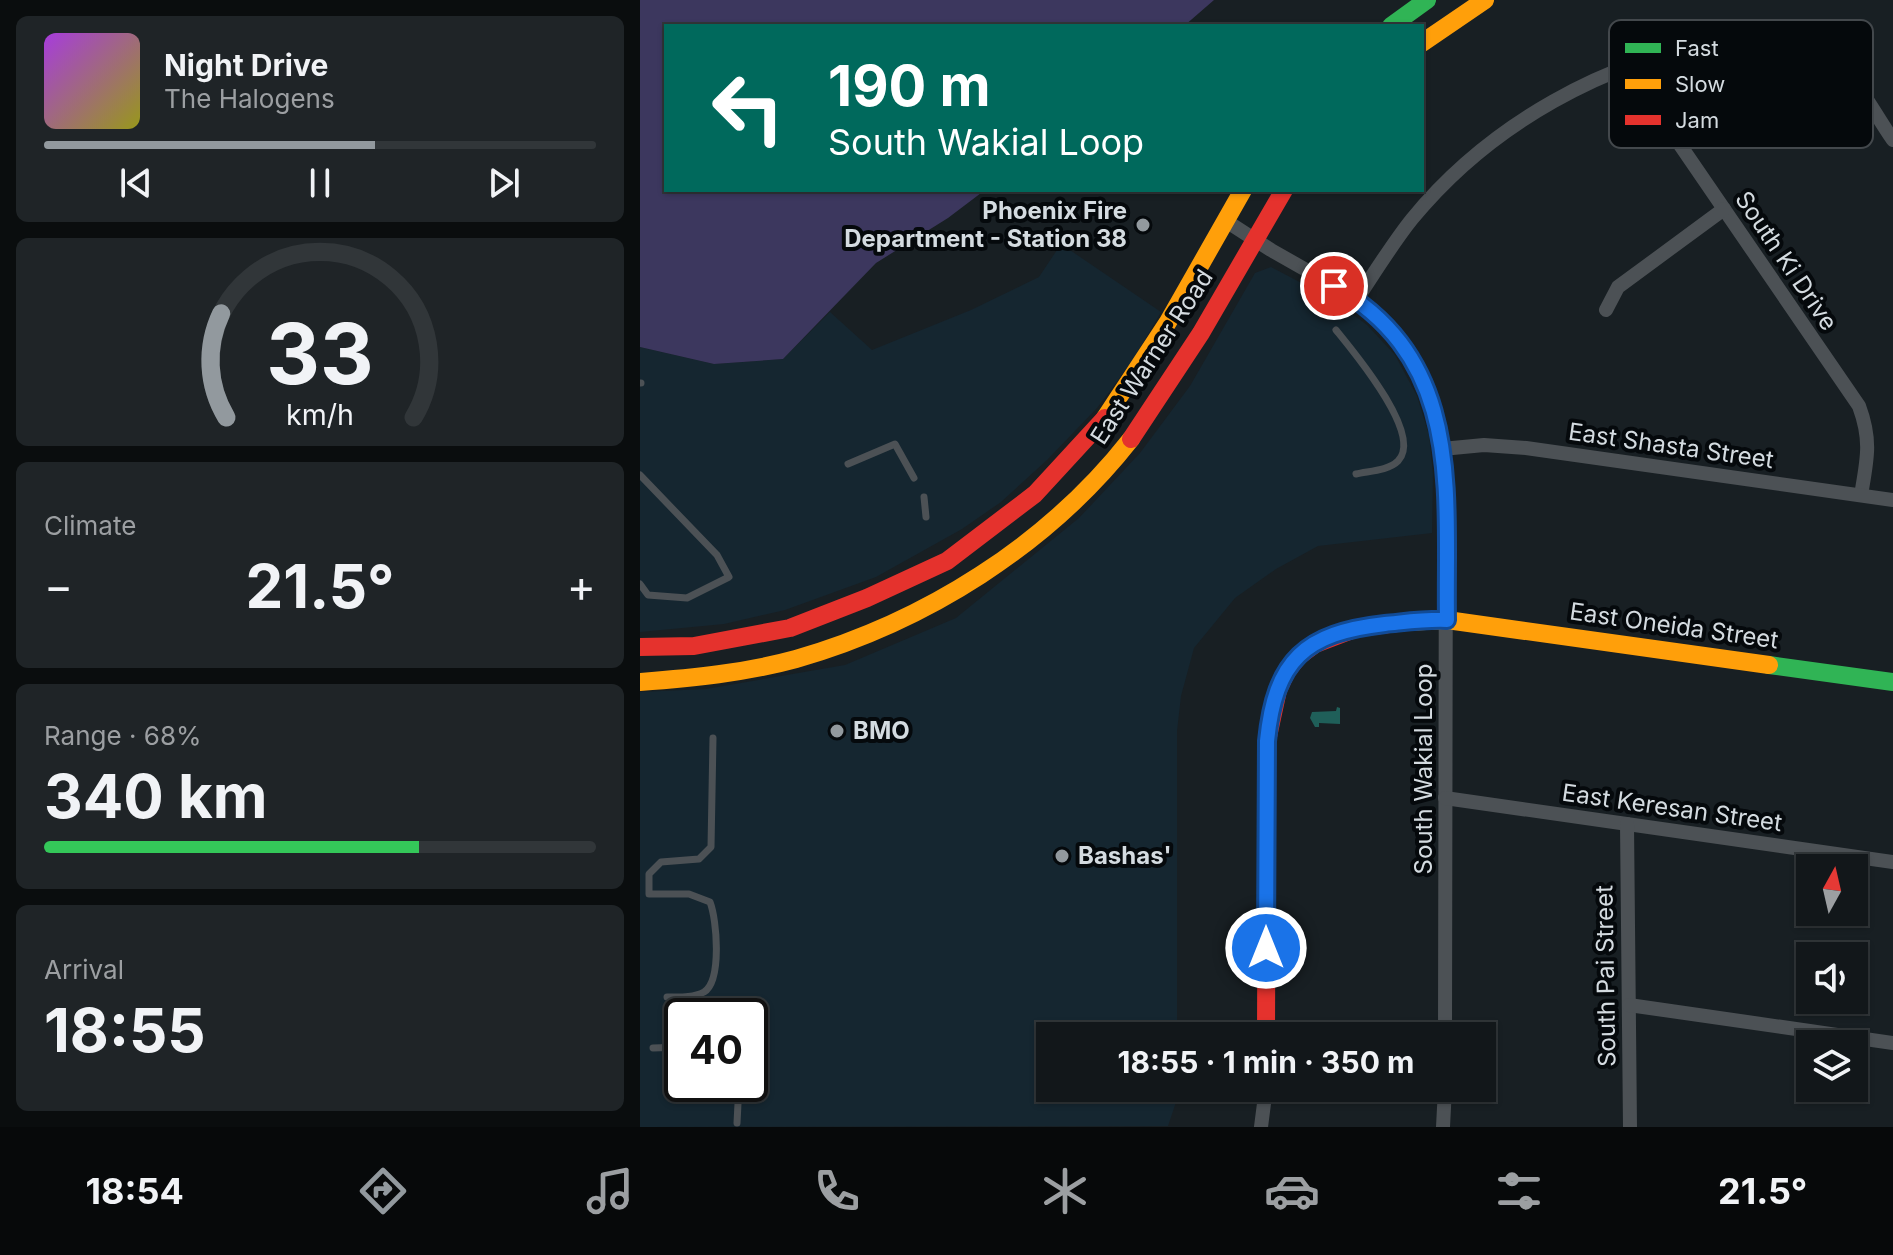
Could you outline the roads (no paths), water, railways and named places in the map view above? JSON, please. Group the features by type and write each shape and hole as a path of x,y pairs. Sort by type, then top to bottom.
{"main road":[{"path":"1393,24 1407,5 1427,0"},
{"path":"1424,42 1485,0"},
{"name":"East Warner Road","path":"640,647 694,646 790,628 867,598 947,561 1035,494 1111,411 1242,192"},
{"name":"East Warner Road","path":"640,682 700,678 796,659 875,630 932,604 993,569 1056,518 1102,474 1160,397 1283,192"},
{"path":"1131,381 1160,397"},
{"name":"East Oneida Street","path":"1266,1022 1267,741 1270,711 1279,683 1294,660 1310,645 1332,634 1361,627 1447,620 1893,682"}],"street":[{"path":"1357,299 1413,219 1462,169 1523,121 1568,92 1609,74"},
{"path":"1873,111 1893,140"},
{"name":"South Ki Drive","path":"1682,148 1859,406 1868,430 1868,456 1861,495"},
{"path":"1606,310 1618,287 1724,209"},
{"name":"South Wakial Loop","path":"1226,221 1357,299 1391,332 1414,361 1427,387 1438,423 1446,476 1445,1022"},
{"name":"East Shasta Street","path":"1442,449 1484,445 1526,448 1893,500"},
{"name":"East Keresan Street","path":"1445,798 1893,862"},
{"name":"South Pai Street","path":"1627,824 1630,1127"},
{"path":"1629,1005 1893,1043"},
{"path":"1261,1127 1264,1102"},
{"path":"1443,1127 1444,1102"}],"lane":[{"path":"1336,330 1387,396 1403,448 1397,462 1389,467 1356,474"},
{"path":"848,464 895,444 914,478"},
{"path":"640,475 717,555 729,577 687,598 648,595 640,584"},
{"path":"924,497 926,517"},
{"path":"667,997 692,996 706,991 715,976 715,918 710,902 689,894 649,894 649,874 661,862 699,859 711,847 713,738"},
{"path":"653,1048 664,1048"},
{"path":"737,1123 738,1102"}],"place":[{"name":"Phoenix Fire Department - Station 38","path":"1143,225"},
{"name":"BMO","path":"837,731"},
{"name":"Bashas'","path":"1062,856"}]}
